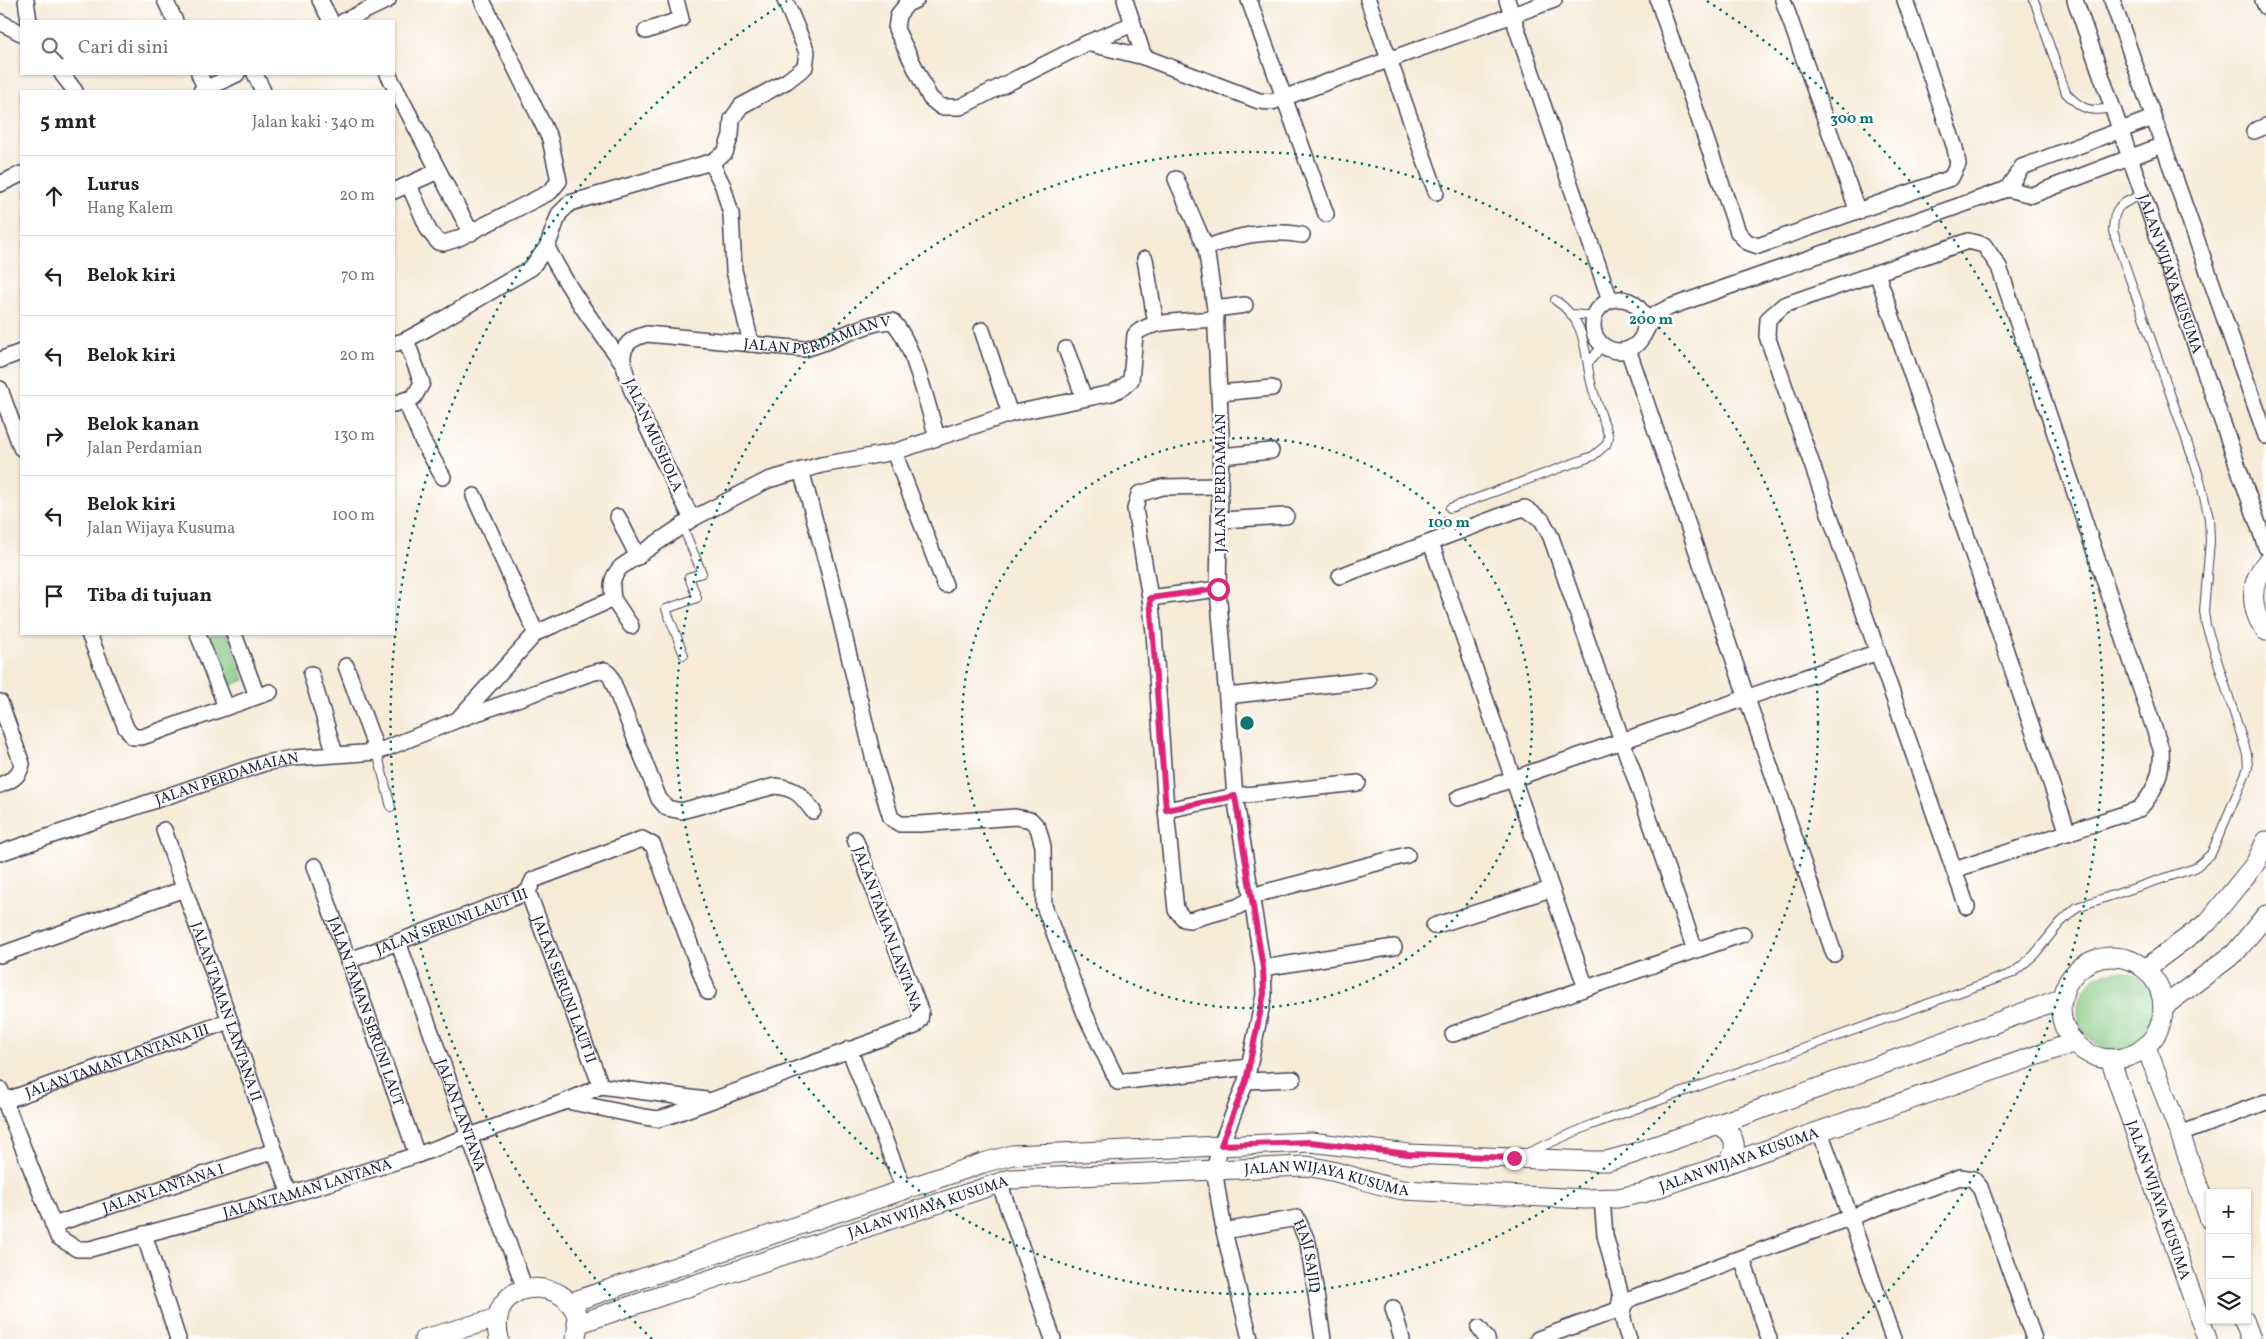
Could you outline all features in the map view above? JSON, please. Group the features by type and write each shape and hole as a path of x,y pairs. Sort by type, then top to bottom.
{"street":[{"path":"26,0 29,20"},
{"path":"166,0 175,20"},
{"path":"320,0 330,20"},
{"path":"354,19 388,0"},
{"path":"409,185 429,232 438,242 444,243 471,232 550,192 560,181 550,140 482,0"},
{"path":"646,30 681,19 676,0"},
{"path":"442,477 399,402 414,397 422,384 400,342 531,268 547,247 559,214 570,203 711,162 725,152 731,135 732,118 741,106 787,81 805,67 807,52 786,0"},
{"path":"916,0 907,4 898,16 896,29 930,98 942,107 960,107 1087,42 1133,24"},
{"path":"1125,0 1144,57"},
{"path":"1249,0 1326,214"},
{"path":"1368,0 1436,192"},
{"path":"1507,0 1610,300"},
{"path":"1087,42 1144,57 1259,101 1272,102 1554,0"},
{"path":"1658,0 1738,232 1747,242 1758,246 1951,178 1958,164 1955,148 1905,0"},
{"path":"1783,0 1858,212"},
{"name":"JALAN WIJAYA KUSUMA","path":"2075,0 2266,547"},
{"path":"2112,0 2266,436"},
{"path":"2264,0 2266,7"},
{"path":"0,22 20,33"},
{"path":"63,75 74,90"},
{"path":"199,75 203,90 235,75"},
{"path":"255,75 263,90"},
{"path":"389,75 471,232"},
{"path":"2007,189 2022,167 2120,129 2154,118"},
{"path":"1670,307 1652,309 1628,300 1617,298 1610,300 1601,305 1594,316 1593,329 1603,346 1615,351 1628,349 1639,341 1654,315 1670,307 2007,189 2032,195 2163,145"},
{"path":"711,162 723,186 732,214 734,270 751,344"},
{"path":"395,191 438,171"},
{"path":"0,184 20,174"},
{"name":"JALAN PERDAMIAN","path":"1176,179 1206,248 1216,314 1221,456 1218,589 1235,796 1263,968 1264,994 1248,1074 1214,1169"},
{"path":"1206,248 1257,233 1280,231 1302,235"},
{"path":"1954,870 2139,809 2151,796 2162,764 2161,749 1999,267 1984,245 1968,241 1784,305 1768,318 1766,336 1967,907"},
{"path":"547,247 560,274 583,310 623,363"},
{"path":"1145,259 1156,324"},
{"path":"1877,272 2068,833"},
{"path":"1628,300 1638,306 1643,316 1644,329 1642,336"},
{"path":"631,626 613,599 611,584 615,574 687,522 768,480 801,470 894,452 1010,414 1112,393 1124,388 1131,380 1135,335 1143,328 1216,314 1244,305"},
{"name":"JALAN PERDAMIAN V","path":"647,334 804,349 825,344 880,321 892,321 900,328 910,352 937,437"},
{"path":"982,330 1010,414"},
{"name":"JALAN MUSHOLA","path":"647,334 628,342 623,353 623,363 687,522"},
{"path":"1066,349 1084,398"},
{"path":"1628,349 1834,954"},
{"path":"0,360 20,352"},
{"path":"1220,394 1272,388"},
{"path":"0,389 20,445"},
{"path":"1221,456 1271,451"},
{"path":"894,452 945,585"},
{"path":"801,470 830,576 876,769 891,818 900,824 920,824 1015,817 1030,820 1038,828 1043,846 1044,906 1085,1014 1118,1082 1248,1074 1293,1079"},
{"path":"1220,486 1162,487 1138,494 1135,509 1150,598 1174,905 1179,915 1184,919 1190,920 1237,907 1262,893 1407,855"},
{"path":"474,496 536,633"},
{"path":"1340,576 1525,508 1542,520 1551,537 1695,950"},
{"path":"1221,520 1286,516"},
{"path":"618,517 638,557"},
{"path":"1431,543 1586,988"},
{"path":"2266,563 2257,578 2253,602 2256,614 2266,630"},
{"path":"1150,598 1218,589"},
{"path":"457,720 536,633 613,599"},
{"path":"89,635 126,728 133,737 142,737 263,694 234,635"},
{"path":"198,635 226,707"},
{"path":"1458,798 1878,652"},
{"path":"346,666 377,752"},
{"name":"JALAN PERDAMAIAN","path":"0,853 265,763 335,754 377,752 457,720 591,673 605,670 610,675 658,799 667,808 681,812 775,786 789,787 800,794 813,811"},
{"path":"311,674 335,754"},
{"path":"1227,696 1368,680"},
{"path":"0,702 22,764 20,772 13,780 0,784"},
{"path":"1166,810 1235,796 1358,782"},
{"name":"JALAN TAMAN LANTANA II","path":"164,830 290,1195"},
{"name":"JALAN TAMAN LANTANA","path":"849,1049 915,1026 920,1020 921,1012 855,838"},
{"name":"JALAN SERUNI LAUT III","path":"348,960 528,892 533,880 642,839 652,845 708,992"},
{"path":"2145,969 2208,922 2255,864 2266,841"},
{"name":"JALAN TAMAN SERUNI LAUT","path":"314,866 417,1155"},
{"path":"0,955 184,888"},
{"path":"1434,926 1551,889"},
{"name":"JALAN SERUNI LAUT II","path":"528,892 601,1086"},
{"path":"2163,1007 2235,953 2266,915"},
{"path":"1453,1034 1743,934"},
{"name":"JALAN LANTANA","path":"398,942 468,1138 525,1289"},
{"path":"1263,968 1394,947"},
{"path":"2118,957 2132,961 2145,969 2155,980 2161,993 2163,1007 2159,1029 2146,1046 2135,1054 2123,1058 2110,1059 2090,1054 2074,1042 2065,1026 2062,998 2076,972 2089,963 2103,958 2118,957"},
{"name":"JALAN WIJAYA KUSUMA","path":"569,1302 904,1189 1012,1155 1311,1142 1408,1154 1594,1161 1612,1160 1750,1113 2062,998"},
{"name":"JALAN TAMAN LANTANA III","path":"2,1095 229,1021"},
{"name":"JALAN WIJAYA KUSUMA","path":"576,1332 999,1182 1030,1177 1214,1169 1321,1167 1381,1186 1403,1190 1602,1199 1643,1193 2074,1042"},
{"path":"2146,1046 2206,1209"},
{"path":"567,1101 658,1118 849,1049 904,1189"},
{"name":"JALAN WIJAYA KUSUMA","path":"2110,1059 2207,1339"},
{"path":"601,1086 708,1100"},
{"name":"JALAN TAMAN LANTANA","path":"2,1095 58,1237 77,1249 90,1249 290,1195 417,1155 567,1101 601,1086"},
{"path":"2180,1134 2266,1102"},
{"path":"1750,1113 1744,1125 1744,1133 1753,1147 1762,1151"},
{"path":"1716,1125 1728,1132 1733,1138 1734,1152 1728,1163"},
{"path":"1820,1131 1893,1339"},
{"name":"JALAN LANTANA I","path":"53,1224 274,1151"},
{"path":"1214,1169 1224,1232 1250,1339"},
{"path":"1629,1339 1623,1320 1623,1310 1627,1301 1960,1177 1977,1182 2034,1339"},
{"path":"999,1182 1053,1339"},
{"path":"1538,1339 1615,1311 1619,1307 1620,1296 1606,1236 1602,1199"},
{"name":"HAJI SAJID","path":"1224,1232 1297,1218 1308,1242 1323,1339"},
{"path":"144,1234 178,1339"},
{"path":"1742,1258 1769,1339"},
{"path":"499,1339 498,1318 500,1310 510,1297 525,1289 537,1287 560,1294 569,1302 576,1317 576,1332"},
{"path":"1393,1308 1402,1339"},
{"path":"424,1339 498,1318"},
{"path":"2245,1324 2251,1339"}],"lane":[{"path":"2034,0 2066,93 2075,103 2089,111 2113,108"},
{"path":"1514,1158 1591,1125 2013,973 2034,955 2060,923 2076,907 2195,868 2211,854 2248,768 2247,754 2206,625 2204,611 2210,533 2209,518 2199,476 2113,232 2114,214 2121,204 2143,194"},
{"path":"1450,508 1594,456 1606,445 1609,437 1590,379 1589,362 1580,328 1572,314 1554,300"},
{"path":"1572,314 1594,316"},
{"path":"1589,362 1603,346"},
{"path":"684,655 666,609 697,598 690,577 702,573 687,522"},
{"path":"377,752 391,808"}],"green space":[{"path":"210,635 228,635 244,680 227,687"},
{"path":"2118,971 2133,974 2146,983 2155,996 2158,1011 2155,1026 2146,1039 2133,1048 2118,1051 2103,1048 2090,1039 2081,1026 2078,1011 2081,996 2090,983 2103,974"}],"route":[{"path":"1218,589 1150,598 1166,810 1235,796 1263,968 1264,994 1246,1081 1221,1145 1311,1142 1332,1143 1408,1154 1514,1158"}]}
